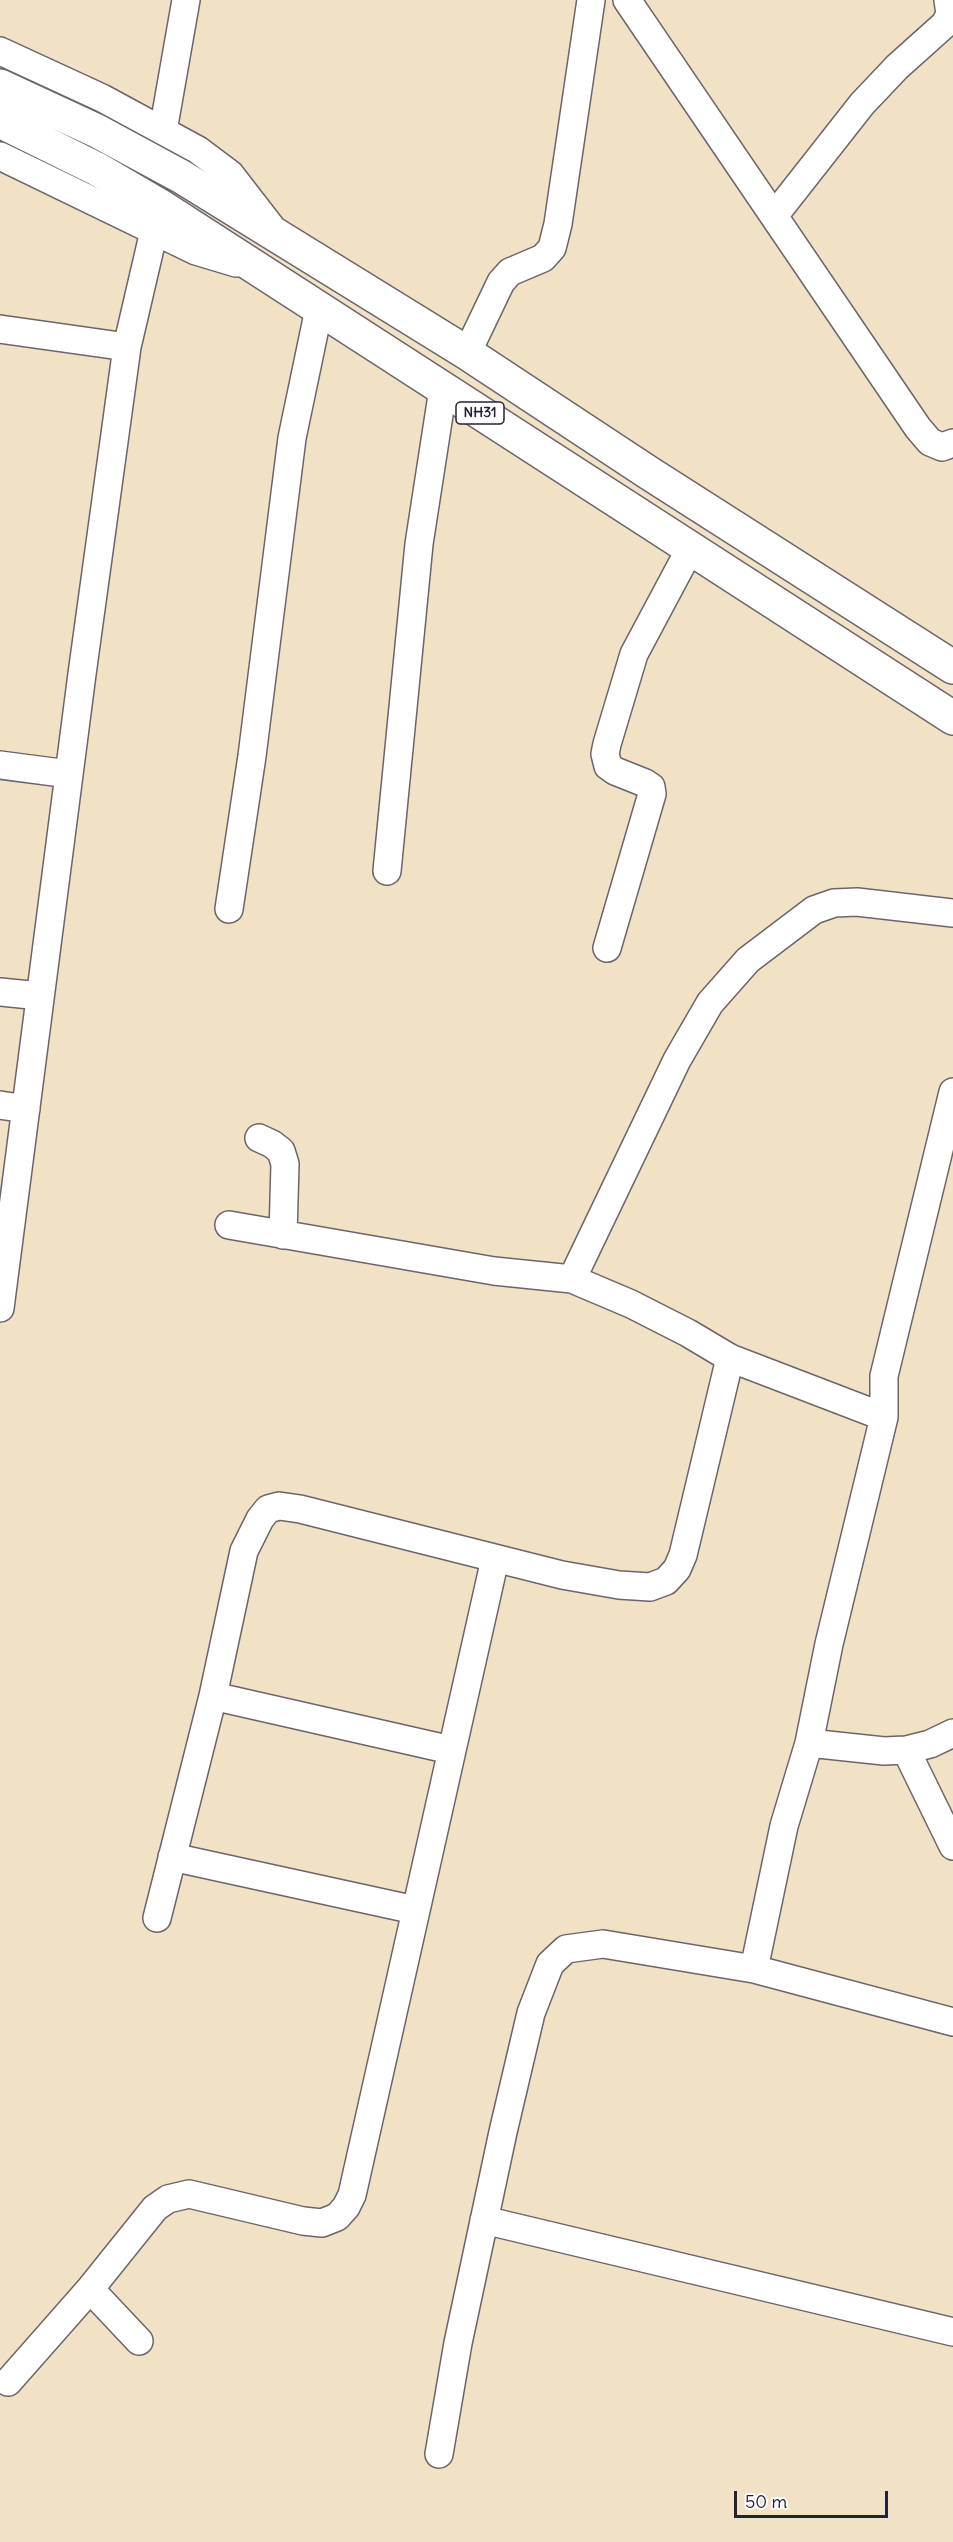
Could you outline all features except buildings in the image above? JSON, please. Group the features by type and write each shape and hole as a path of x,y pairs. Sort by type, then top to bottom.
{"highway":[{"name":"NH31","path":"0,86 140,152 467,353 649,473 953,667"},
{"name":"NH31","path":"0,121 97,169 261,270 443,390 953,718"}],"street":[{"path":"163,131 186,0"},
{"path":"467,353 501,282 510,272 543,258 552,248 558,224 591,0"},
{"path":"627,0 918,428 930,442 942,447 953,443"},
{"path":"774,216 862,104 897,67 945,24 950,14 948,0"},
{"path":"0,51 102,98 198,150 230,174 280,239"},
{"path":"0,156 196,251 261,270"},
{"path":"0,1308 13,1107 40,996 127,347 153,231"},
{"path":"229,909 252,756 292,438 319,309"},
{"path":"0,329 127,347"},
{"path":"387,871 419,544 443,390"},
{"path":"607,948 652,794 651,787 645,783 608,766 605,754 607,744 634,654 690,549"},
{"path":"0,765 69,774"},
{"path":"572,1279 676,1060 710,1003 748,960 814,910 834,903 857,902 953,913"},
{"path":"0,992 40,996"},
{"path":"885,1414 884,1376 953,1092"},
{"path":"259,1138 281,1151 285,1164 283,1235"},
{"path":"754,1970 784,1826 809,1743 829,1644 885,1414 902,1383 953,1168"},
{"path":"229,1225 494,1271 572,1279 631,1304 688,1333 730,1358 885,1414"},
{"path":"157,1918 213,1696 244,1551 260,1519 268,1509 279,1506 300,1509 495,1559 619,1585 650,1587 666,1581 677,1569 683,1555 730,1358"},
{"path":"8,2382 90,2289 155,2208 177,2196 189,2194 303,2221 322,2223 337,2217 346,2207 352,2195 495,1559"},
{"path":"213,1696 451,1750"},
{"path":"809,1743 884,1751 906,1750 930,1744 953,1733"},
{"path":"906,1750 953,1846"},
{"path":"172,1857 415,1910"},
{"path":"439,2454 458,2343 531,2013 550,1964 566,1949 603,1944 754,1970 953,2022"},
{"path":"484,2220 953,2332"},
{"path":"90,2289 139,2341"}]}
